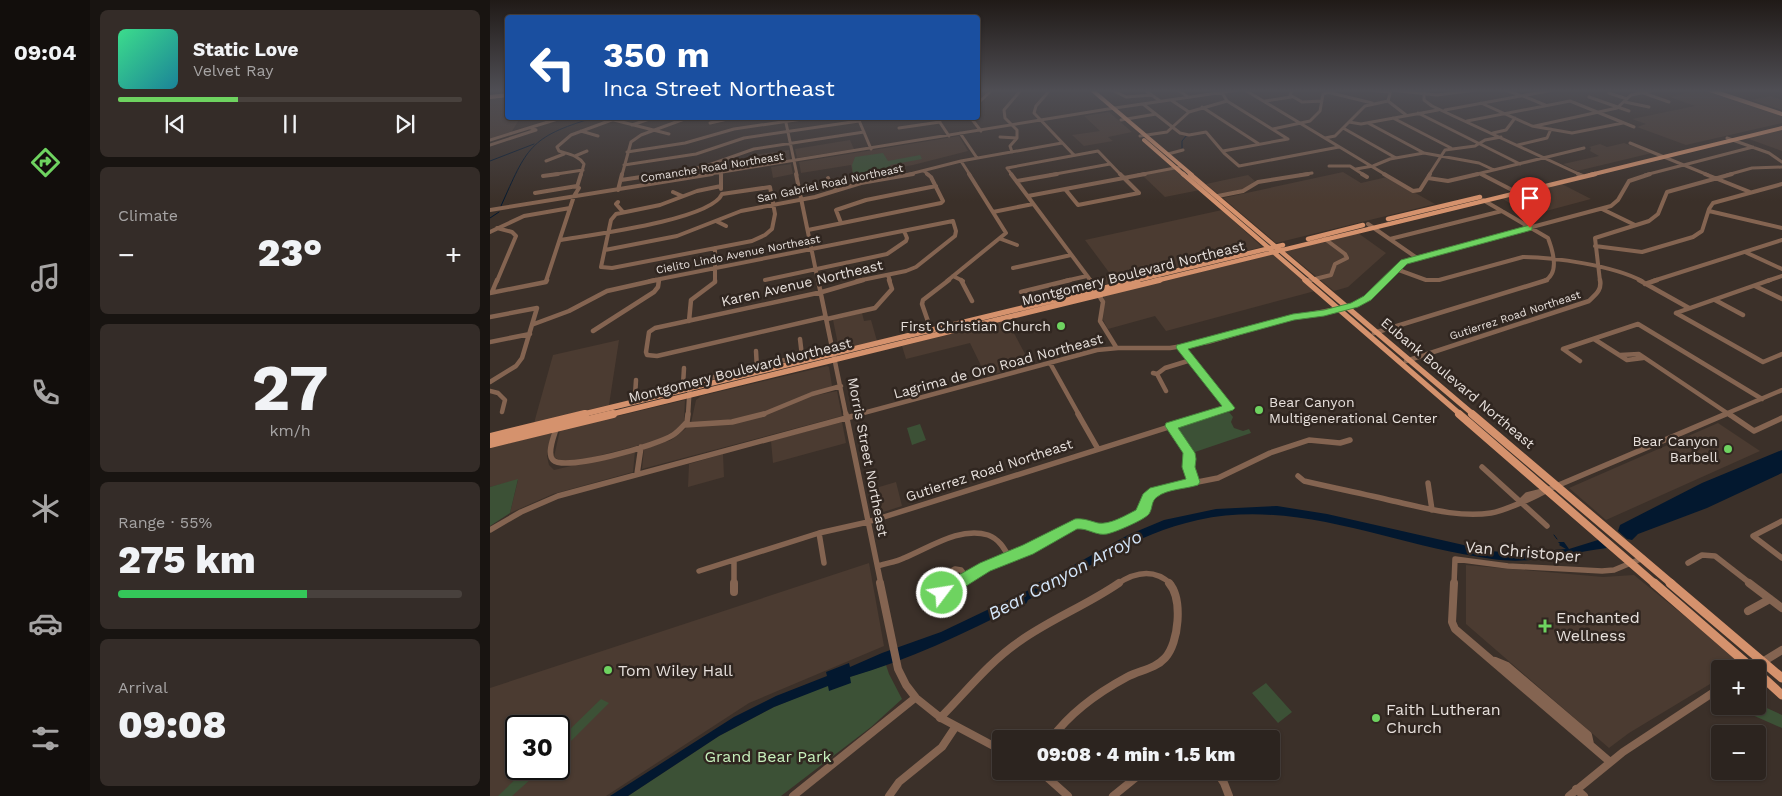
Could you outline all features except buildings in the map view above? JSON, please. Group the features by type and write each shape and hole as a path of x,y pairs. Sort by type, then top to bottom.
{"main road":[{"name":"Eubank Boulevard Northeast","path":"1132,127 1742,660"},
{"name":"Eubank Boulevard Northeast","path":"1135,127 1762,660"},
{"name":"Montgomery Boulevard Northeast","path":"1279,248 1325,239 1510,189 1770,127"},
{"name":"Montgomery Boulevard Northeast","path":"690,389 932,333 1279,248 1341,230 1371,226 1484,200 1782,128"},
{"path":"1325,239 1325,237 1341,232 1341,230"},
{"name":"Montgomery Boulevard Northeast","path":"490,444 758,370 836,356"},
{"name":"Montgomery Boulevard Northeast","path":"490,437 558,424"},
{"name":"Eubank Boulevard Northeast","path":"1766,664 1782,678"},
{"path":"1766,680 1782,694"}],"street":[{"path":"491,293 546,282 574,197 570,195 573,188 577,187 583,170 583,161 576,156 564,154 558,150 558,145 591,127"},
{"path":"641,127 669,134"},
{"path":"618,190 629,144 633,140 661,127"},
{"path":"627,152 685,143 743,127"},
{"name":"Morris Street Northeast","path":"787,127 826,318 836,356 897,664 902,677 915,698 940,718 992,745"},
{"path":"624,166 690,156 732,141 815,127"},
{"path":"862,127 871,148"},
{"path":"899,128 905,127"},
{"path":"943,127 949,136"},
{"name":"Comanche Road Northeast","path":"490,211 999,127"},
{"path":"1012,152 1010,146 1017,138 1017,130 1014,127"},
{"path":"1048,127 1074,155"},
{"path":"1233,127 1259,144"},
{"path":"1223,151 1288,139 1270,127"},
{"path":"1273,129 1283,127"},
{"path":"1306,127 1408,189 1418,191 1428,178 1443,151 1451,148 1471,146 1485,140 1500,137"},
{"path":"1376,127 1424,153"},
{"path":"1410,127 1451,148"},
{"path":"1446,127 1520,164"},
{"path":"1480,127 1583,176"},
{"path":"1493,133 1506,130 1508,127"},
{"path":"1540,127 1572,133 1602,127"},
{"path":"490,140 529,128 536,130 490,145"},
{"path":"1140,136 1167,132 1173,128 1189,135 1206,132 1235,163 1241,166 1339,147"},
{"path":"1325,138 1334,137 1343,128 1396,158"},
{"path":"1518,145 1547,138 1551,130"},
{"path":"581,131 598,136"},
{"path":"621,180 714,164 749,150 864,132"},
{"path":"960,134 977,158"},
{"path":"1000,137 1017,138"},
{"path":"1727,138 1769,153 1782,162"},
{"name":"San Gabriel Road Northeast","path":"605,250 677,236 741,211 802,200 869,181 924,171 961,161 1062,143"},
{"path":"1630,143 1750,192"},
{"name":"Lagrima de Oro Road Northeast","path":"490,530 515,515 558,496 1050,363 1116,347 1181,347 1293,317 1347,307 1368,298 1404,262 1602,209 1616,202 1623,186 1630,179 1753,147"},
{"path":"1428,178 1448,181 1584,148"},
{"path":"1168,154 1183,150"},
{"path":"576,156 587,151"},
{"path":"1065,190 1078,205 1139,193 1098,151 1007,168 1098,292 1103,302 1100,321 1116,347"},
{"path":"1356,169 1396,158 1424,153 1479,163 1494,170"},
{"path":"546,161 564,154"},
{"path":"932,333 922,304 923,300 1001,239 1006,231 961,161"},
{"path":"561,240 675,219 716,202 722,194 721,173 720,167 714,164"},
{"path":"1017,182 1110,164"},
{"path":"1329,166 1344,165 1356,169 1368,177"},
{"path":"1028,196 1183,166"},
{"path":"1782,167 1756,168 1668,192 1663,198 1657,215 1647,222 1597,236 1594,241 1595,246 1642,252 1688,238 1702,231 1713,203 1782,184"},
{"path":"542,176 583,170"},
{"path":"808,230 938,205 942,201 936,186 924,171"},
{"path":"1218,196 1244,191 1258,182 1312,173"},
{"path":"1481,173 1516,192"},
{"path":"828,178 831,185 838,190"},
{"path":"721,186 682,196 660,205 623,212 612,218 601,265 603,268 752,241 768,234 776,224 770,187 722,194"},
{"path":"841,223 836,210 866,200 936,186"},
{"path":"535,193 577,187"},
{"path":"673,192 682,196"},
{"path":"1369,335 1542,282 1552,276 1551,244 1548,238 1479,197"},
{"path":"618,202 616,204 623,212"},
{"path":"993,212 1033,204"},
{"path":"490,232 524,216 570,208"},
{"path":"1602,209 1635,225"},
{"path":"1390,239 1502,210"},
{"path":"1709,211 1782,228"},
{"path":"716,221 726,226"},
{"name":"Cielito Lindo Avenue Northeast","path":"534,324 580,307 607,291 953,221"},
{"name":"Karen Avenue Northeast","path":"826,318 657,356 647,355 646,352 648,335 652,330 689,320 822,292 916,267 950,242 955,236 956,231 953,221"},
{"path":"1371,226 1417,258"},
{"path":"491,293 516,236 512,232 497,228"},
{"path":"765,280 816,270 893,251 906,241 907,238 904,231"},
{"path":"768,234 776,236"},
{"path":"1001,239 1017,245"},
{"path":"1307,281 1331,275 1335,264 1347,258 1346,254 1325,239"},
{"path":"1645,284 1782,240"},
{"name":"Gutierrez Road Northeast","path":"1400,363 1589,301 1599,291 1601,286 1595,246"},
{"path":"689,320 691,300 715,282 716,248"},
{"path":"1745,252 1782,269"},
{"path":"1013,268 1071,255"},
{"path":"1396,269 1426,280 1439,280 1523,257 1552,259 1625,273 1690,308"},
{"path":"826,318 876,307 892,289 888,275"},
{"path":"953,276 963,281 972,301"},
{"path":"1021,292 1087,276"},
{"path":"1782,276 1676,313 1763,362 1782,354"},
{"path":"593,330 654,292 658,288 659,280"},
{"path":"1755,286 1782,299"},
{"path":"1715,300 1743,315"},
{"path":"490,317 537,308 534,324 520,362 490,382"},
{"path":"1580,361 1562,349 1638,324 1762,398"},
{"path":"490,342 530,334"},
{"path":"800,339 802,356"},
{"path":"1594,339 1630,361 1644,358 1754,431 1782,418"},
{"path":"1166,392 1155,373 1191,360 1181,347"},
{"path":"756,351 758,370 814,354"},
{"name":"Gutierrez Road Northeast","path":"698,571 819,533 868,522 1229,408 1191,360"},
{"path":"1050,363 1098,449"},
{"path":"683,385 684,368"},
{"path":"636,380 635,396 683,385 690,389 689,414 685,426"},
{"path":"558,424 551,456 553,462 558,464 580,463 669,438 685,426 732,422 757,417 817,392 841,386"},
{"path":"1298,476 1304,481 1432,510 1483,515 1531,500 1558,485 1782,390"},
{"path":"490,391 498,393 505,400 502,412"},
{"path":"1171,426 1189,453 1188,467 1193,482"},
{"path":"967,578 960,570 953,570 934,581 930,588 933,592 940,594 994,563 1028,550 1075,524 1082,523 1100,529 1109,528 1141,514 1147,498 1154,491 1218,478 1270,453 1309,440 1336,442 1350,440"},
{"path":"637,474 641,447"},
{"path":"1482,467 1547,526"},
{"path":"1428,483 1432,510"},
{"path":"1782,521 1752,536 1782,558"},
{"path":"819,533 824,563"},
{"path":"878,566 905,558 935,544 969,533 980,533 993,537 1004,546 1009,557"},
{"path":"1688,563 1702,555 1715,556 1782,608"},
{"name":"Van Christoper","path":"1609,761 1457,631 1452,622 1455,559 1508,566 1602,571 1614,570 1642,558"},
{"path":"734,560 734,592"},
{"path":"940,718 1006,651 1018,642 1100,597 1109,589 1135,574 1153,573 1168,580 1174,588 1177,601 1174,635 1167,656 1155,666 1126,678 1075,713 1057,730"},
{"path":"1748,611 1770,599"},
{"path":"1765,660 1782,650"},
{"path":"1568,796 1609,761 1711,694"},
{"path":"793,796 915,698"},
{"path":"888,796 899,782 942,748 956,726"},
{"path":"1050,780 1068,796"},
{"path":"1113,796 1133,780"},
{"path":"1222,780 1229,796"},
{"path":"1576,789 1584,796"}],"shaded area":[{"path":"490,127 515,127 511,133 490,140"},
{"path":"1096,127 1126,127 1132,132 1108,137 1113,141 1084,146 1072,135 1100,131"},
{"path":"1637,127 1764,127 1686,145"},
{"path":"1782,130 1782,151 1746,138"},
{"path":"959,136 968,151 913,165 853,175 851,165 801,173 799,162"},
{"path":"850,140 854,149 797,158 795,149"},
{"path":"1624,143 1652,153 1577,171 1563,164 1599,156 1590,151 1591,148 1589,147 1600,144 1607,147"},
{"path":"789,150 790,160 742,168 742,161 754,155"},
{"path":"791,164 793,174 773,178 771,167"},
{"path":"1176,169 1200,190 1165,197 1142,175"},
{"path":"1343,172 1361,183 1387,177 1435,204 1276,243 1223,198"},
{"path":"1248,175 1255,181 1247,188 1222,194 1218,194 1206,184"},
{"path":"1560,183 1591,199 1531,215 1501,198"},
{"path":"1222,210 1262,247 1099,286 1093,279 1111,275 1085,240"},
{"path":"1358,233 1386,253 1348,287 1334,291 1285,251"},
{"path":"1273,254 1315,291 1166,331 1155,316 1108,329 1103,320 1104,296"},
{"path":"862,313 864,321 871,320 877,341 839,349 833,320"},
{"path":"1007,320 1031,365 986,376 970,343 906,359 902,346"},
{"path":"619,340 609,405 534,423 553,355"},
{"path":"829,367 832,386 783,408 808,397 837,391 842,416 642,469 644,449 671,440 684,430 691,423 696,400 701,396"},
{"path":"685,400 684,421 679,428 664,439 574,462 564,463 554,457 560,430"},
{"path":"842,422 846,443 773,463 771,441"},
{"path":"1718,423 1760,451 1606,520 1569,488"},
{"path":"552,434 547,456 549,465 554,470 635,451 633,472 553,494 510,513 518,480 490,487 490,448"},
{"path":"723,454 724,477 688,487 689,464"},
{"path":"896,482 902,506 874,515 869,490"},
{"path":"869,563 884,646 749,703 606,796 490,796 490,688"},
{"path":"1466,565 1603,577 1634,575 1734,656 1736,660 1711,660 1711,683 1629,733 1609,748 1466,624"}],"green space":[{"path":"883,153 888,161 920,155 922,159 890,165 892,169 853,175 852,165 855,157"},
{"path":"1229,412 1233,417 1231,422 1234,428 1243,431 1249,429 1251,433 1195,452 1177,428"},
{"path":"920,424 926,440 912,445 907,428"},
{"path":"518,479 510,513 490,526 490,487"},
{"name":"Grand Bear Park","path":"886,665 902,699 871,727 781,796 628,796 719,736 774,707 837,681"},
{"path":"1266,683 1292,712 1278,723 1252,693"},
{"path":"601,699 609,703 570,742 570,729"},
{"path":"1766,708 1782,715 1782,728 1752,715 1766,715"},
{"path":"515,780 530,780 512,796 498,796"}],"water":[{"path":"1782,450 1782,473 1707,508 1638,534 1632,540 1627,539 1618,531 1620,525 1702,483"},
{"name":"Bear Canyon Arroyo","path":"1277,506 1327,514 1490,551 1517,553 1566,549 1559,545 1558,542 1564,542 1569,549 1598,540 1607,548 1522,561 1492,559 1455,553 1346,526 1309,519 1273,515 1236,515 1198,520 1152,534 1111,554 1028,600 1026,604 1024,603 982,624 895,662 850,677 851,683 829,691 828,686 774,707 719,736 628,796 610,796 734,717 776,696 827,676 826,672 849,663 850,667 882,653 941,632 1033,588 1032,585 1054,576 1128,535 1164,520 1216,509"}],"waterway":[{"path":"501,206 517,170 533,147 543,139 567,127"},
{"path":"1182,148 1182,141 1187,135"},
{"path":"490,161 534,144"},
{"path":"490,218 499,212"},
{"path":"1554,535 1557,539"}],"place":[{"name":"First Christian Church","path":"1061,326"},
{"name":"Bear Canyon Multigenerational Center","path":"1259,410"},
{"name":"Bear Canyon Barbell","path":"1728,449"},
{"name":"Enchanted Wellness","path":"1545,626"},
{"name":"Tom Wiley Hall","path":"608,670"},
{"name":"Faith Lutheran Church","path":"1376,718"}],"route":[{"path":"942,593 985,567 1028,550 1075,524 1082,523 1100,529 1109,528 1141,514 1146,506 1147,498 1154,491 1193,482 1188,467 1189,453 1171,426 1229,408 1181,347 1293,317 1324,313 1355,305 1368,298 1404,262 1530,228"}]}
